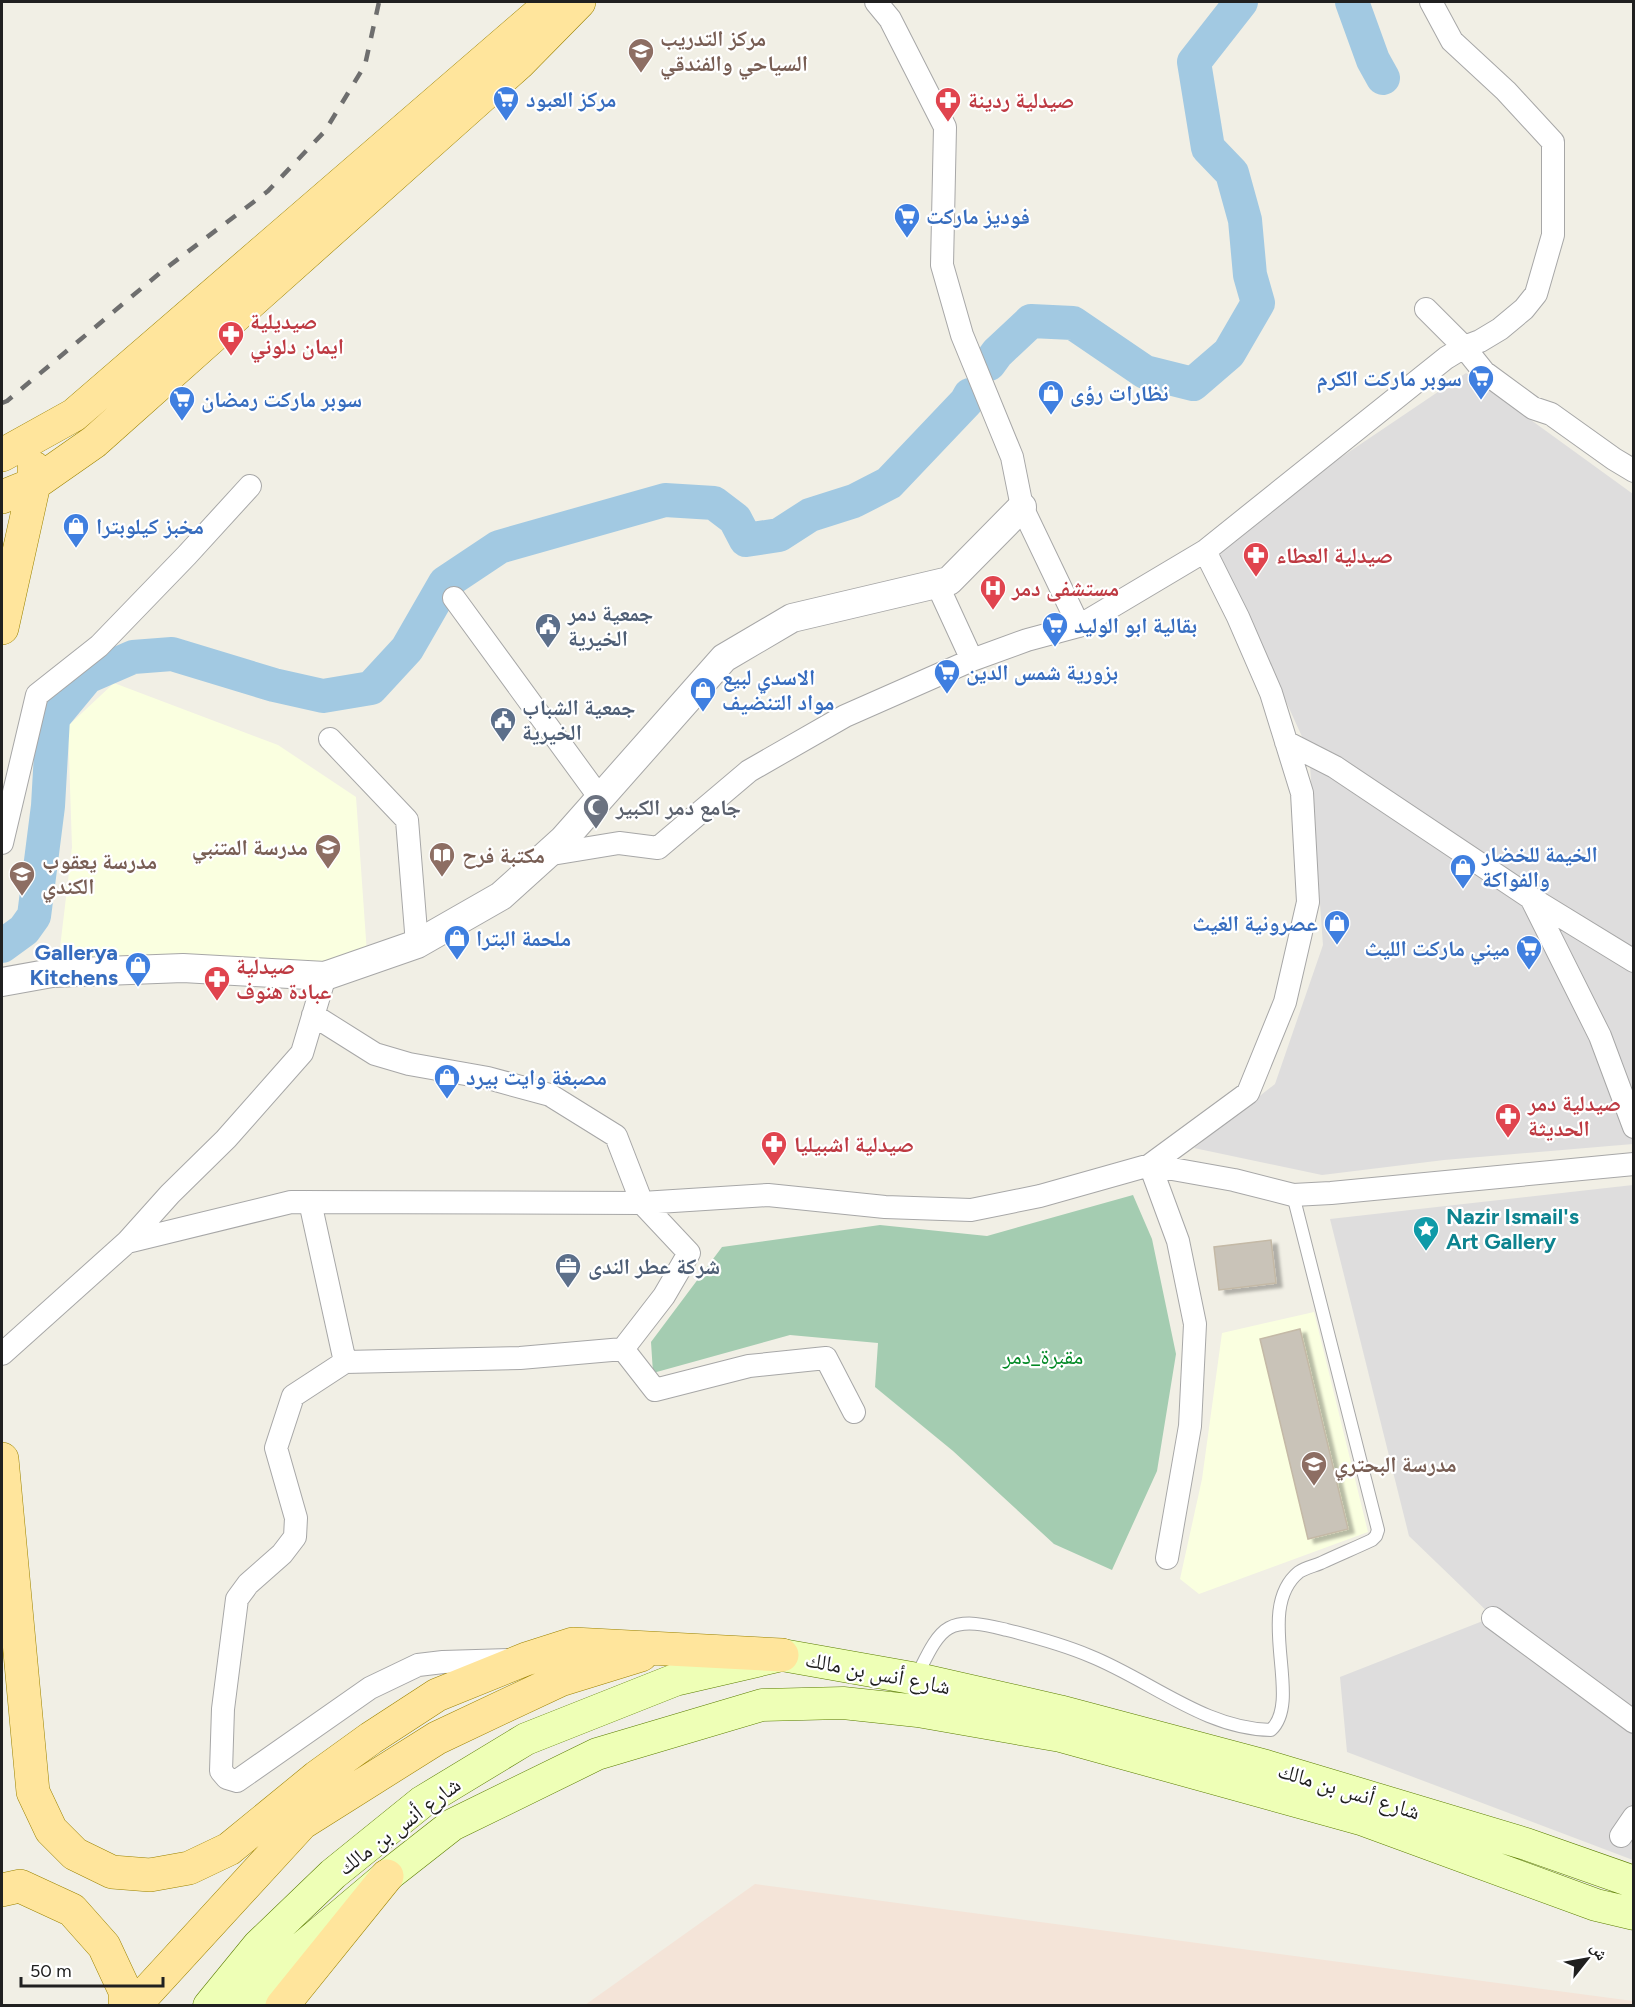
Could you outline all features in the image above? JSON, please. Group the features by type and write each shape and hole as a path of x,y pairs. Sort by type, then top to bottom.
{"main road":[{"path":"2,455 74,415 225,287 552,2"},
{"path":"2,497 34,484 103,434 519,63 579,2"},
{"path":"2,628 34,484 30,440"},
{"path":"2,1459 33,1792 51,1830 75,1854 112,1872 150,1875 189,1868 229,1849 317,1777 437,1695 526,1659 573,1644 782,1656"},
{"path":"134,2006 302,1823 436,1738 560,1680 664,1648"},
{"name":"شارع أنس بن مالك","path":"209,2006 258,1947 333,1874 423,1802 526,1739 675,1680 782,1656 919,1680 1059,1711 1266,1766 1526,1844 1634,1882"},
{"path":"918,1711 919,1680"},
{"name":"شارع أنس بن مالك","path":"246,2006 283,1964 387,1876 452,1825 597,1754 762,1705 843,1703 918,1711 1061,1736 1361,1819 1596,1905 1634,1914"},
{"path":"282,2006 387,1876"},
{"path":"2,1890 20,1886 72,1910 104,1946 125,1991 125,2006"}],"street":[{"path":"876,2 890,18 945,127 942,264 962,335 1012,457 1022,507 1079,626"},
{"path":"546,855 619,843 658,848 749,771 845,716 972,660 1027,640 1079,626 1205,551 1446,358 1500,330 1524,309 1536,294 1553,235 1553,142 1506,91 1452,41 1431,2"},
{"path":"1426,309 1464,347 1484,372 1533,408 1551,414 1634,471"},
{"path":"2,843 37,695 99,646 250,486"},
{"path":"2,982 52,972 183,968 325,976 417,944 501,896 563,840 724,658 792,618 949,581 1022,507"},
{"path":"127,1242 291,1202 642,1203 768,1196 885,1207 971,1210 1040,1196 1150,1165 1248,1093 1285,1002 1308,902 1302,794 1271,693 1238,617 1205,551"},
{"path":"937,584 972,660"},
{"path":"454,598 600,798"},
{"path":"330,739 407,820 417,944"},
{"path":"1286,742 1335,767 1531,898 1634,962"},
{"path":"1531,898 1600,1036 1634,1127"},
{"path":"2,1354 127,1242 170,1194 226,1138 302,1053 325,976"},
{"path":"313,1015 375,1054 409,1064 488,1078 550,1095 616,1137 642,1203 689,1253 664,1296 623,1349 520,1358 345,1362 293,1396 276,1448 296,1518 295,1538 282,1554 248,1584 237,1599 223,1709 221,1771 224,1776 237,1781 370,1688 418,1665 526,1659"},
{"path":"1150,1165 1234,1180 1293,1195 1634,1164"},
{"path":"1150,1165 1178,1241 1195,1324 1190,1426 1167,1558"},
{"path":"310,1202 345,1362"},
{"path":"623,1349 655,1390 749,1366 826,1358 854,1412"},
{"path":"1494,1618 1634,1722"},
{"path":"1621,1836 1634,1817"}],"lane":[{"path":"919,1680 934,1644 950,1628 977,1623 1023,1634 1091,1656 1214,1718 1258,1730 1271,1730 1277,1724 1283,1696 1279,1652 1279,1612 1286,1589 1299,1572 1372,1540 1378,1530 1293,1195"}],"shaded area":[{"path":"1466,373 1633,494 1633,1144 1444,1160 1322,1175 1194,1148 1275,1084 1323,945 1309,752 1214,543"},
{"path":"114,683 278,745 356,797 368,968 59,956 72,847 68,726"},
{"path":"1633,1185 1633,1860 1347,1752 1340,1677 1493,1617 1409,1536 1330,1219"},
{"path":"1314,1312 1368,1532 1199,1594 1180,1579 1202,1479 1222,1333"},
{"path":"755,1884 1633,2001 1633,2005 585,2005"}],"green space":[{"name":"مقبرة_دمر","path":"1133,1195 1152,1239 1176,1354 1157,1471 1112,1570 1054,1544 953,1451 875,1387 878,1343 790,1335 653,1373 651,1342 722,1247 880,1225 987,1236"}],"building":[{"path":"1271,1240 1276,1283 1219,1290 1214,1247"},
{"path":"1300,1329 1348,1529 1308,1539 1260,1339"}],"waterway":[{"path":"989,364 997,353 1031,321 1073,323 1145,372 1193,384 1229,353 1258,303 1250,275 1245,220 1232,173 1208,148 1194,62 1241,2"},
{"path":"1352,2 1373,60 1383,78"},
{"path":"2,946 24,930 34,916 48,806 53,718 87,677 133,657 172,654 274,685 323,696 371,688 407,649 445,583 499,547 665,500 714,503 735,519 746,540 779,535 810,515 854,501 889,483 970,395"}],"railway":[{"path":"2,403 161,272 268,191 325,131 365,65 379,2"}],"place":[{"name":"مركز التدريب السياحي والفندقي","path":"641,74"},
{"name":"مركز العبود","path":"506,122"},
{"name":"صيدلية ردينة","path":"948,123"},
{"name":"فوديز ماركت","path":"907,239"},
{"name":"صيديلية ايمان دلوني","path":"231,357"},
{"name":"سوبر ماركت الكرم","path":"1481,401"},
{"name":"نظارات رؤى","path":"1051,416"},
{"name":"سوبر ماركت رمضان","path":"182,422"},
{"name":"مخبز كيلوبترا","path":"76,549"},
{"name":"صيدلية العطاء","path":"1256,578"},
{"name":"مستشفى دمر","path":"993,611"},
{"name":"بقالية ابو الوليد","path":"1055,648"},
{"name":"جمعية دمر الخيرية","path":"548,649"},
{"name":"بزورية شمس الدين","path":"947,695"},
{"name":"الاسدي لبيع مواد التنضيف","path":"703,713"},
{"name":"جمعية الشباب الخيرية","path":"503,743"},
{"name":"جامع دمر الكبير","path":"596,830"},
{"name":"مدرسة المتنبي","path":"328,870"},
{"name":"مكتبة فرح","path":"442,878"},
{"name":"الخيمة للخضار والفواكة","path":"1463,890"},
{"name":"مدرسة يعقوب الكندي","path":"22,897"},
{"name":"عصرونية الغيث","path":"1337,946"},
{"name":"ملحمة البترا","path":"457,961"},
{"name":"ميني ماركت الليث","path":"1529,971"},
{"name":"Gallerya Kitchens","path":"138,988"},
{"name":"صيدلية عبادة هنوف","path":"217,1002"},
{"name":"مصبغة وايت بيرد","path":"447,1100"},
{"name":"صيدلية دمر الحديثة","path":"1508,1139"},
{"name":"صيدلية اشبيليا","path":"774,1167"},
{"name":"Nazir Ismail's Art Gallery","path":"1426,1252"},
{"name":"شركة عطر الندى","path":"568,1289"},
{"name":"مدرسة البحتري","path":"1314,1487"}]}
